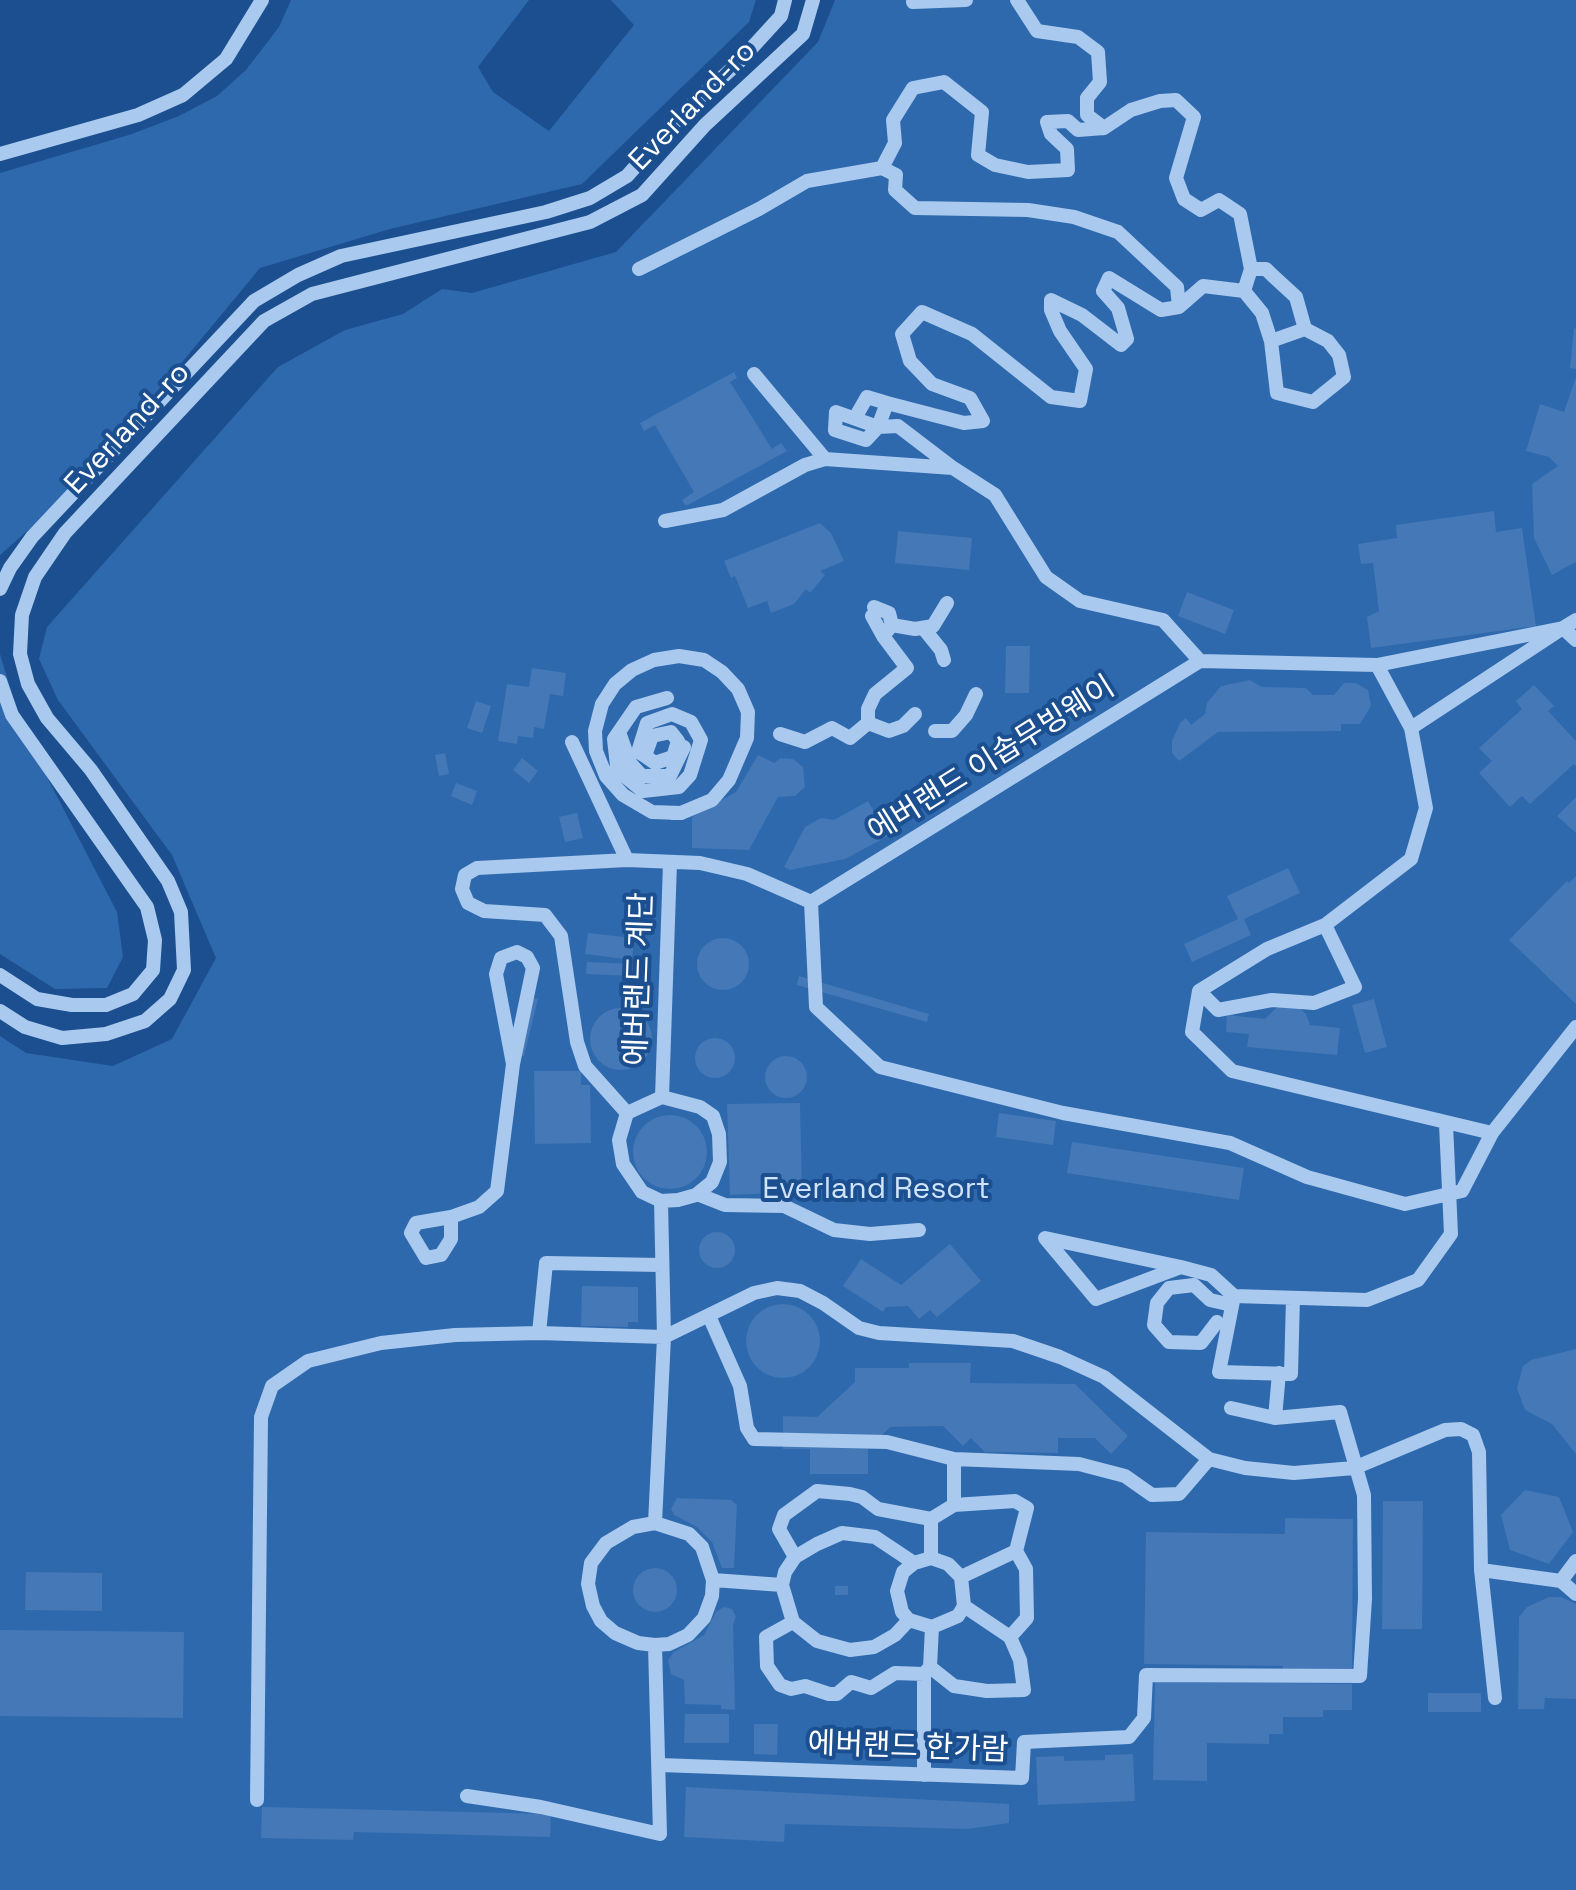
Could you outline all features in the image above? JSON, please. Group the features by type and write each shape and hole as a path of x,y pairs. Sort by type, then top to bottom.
{"street":[{"path":"0,154 138,115 183,95 226,59 262,0"},
{"name":"Everland-ro","path":"0,589 10,568 32,537 254,301 298,275 341,256 546,212 590,198 627,176 687,109 737,64 781,16 785,0"},
{"name":"Everland-ro","path":"0,1011 25,1027 62,1038 106,1034 145,1021 170,999 184,970 181,912 168,881 91,770 47,718 28,684 20,654 22,615 35,577 65,533 264,321 312,294 590,222 642,195 705,125 803,34 813,0"},
{"path":"913,2 966,0"},
{"path":"1017,0 1037,31 1078,37 1098,52 1100,82 1087,98 1087,115 1104,128"},
{"path":"882,168 895,143 893,120 913,88 944,82 982,112 978,155 995,165 1028,172 1068,170 1067,149 1051,134 1047,122 1068,121 1078,130 1104,128 1131,110 1160,101 1176,100 1194,117 1176,178 1184,199 1201,210 1219,200 1240,214 1251,269 1244,291"},
{"path":"639,269 759,209 807,181 882,168 896,175 895,190 915,208 1028,210 1074,217 1118,232 1177,287 1179,307"},
{"path":"855,418 867,397 964,423 983,421 970,398 932,384 910,361 902,334 922,312 972,334 1051,397 1080,401 1086,369 1060,331 1051,310 1051,300 1082,315 1121,345 1127,339 1118,308 1103,291 1109,278 1161,310 1179,307 1203,286 1244,291 1262,313 1271,341 1277,393 1313,402 1344,377 1339,355 1328,341 1305,329 1296,297 1266,269 1251,269"},
{"path":"1271,341 1305,329"},
{"path":"754,374 825,459"},
{"path":"887,403 878,427 866,440 835,430 836,412 878,427 898,426 995,495 1046,577 1080,601 1163,620 1200,661 1377,665 1563,628"},
{"path":"665,521 723,510 805,465 825,459 852,458 953,468"},
{"path":"887,630 933,626 947,603"},
{"path":"868,723 868,709 875,694 907,668 887,630 873,612"},
{"path":"1411,728 1576,620"},
{"path":"1563,628 1576,640"},
{"path":"924,629 941,650 944,660"},
{"path":"623,795 606,776 596,751 602,704 623,677 654,660 679,656 704,660 722,672 738,689 748,712 747,738 729,780 712,800 676,813 652,812 623,795 616,769 614,739 636,707 667,698"},
{"name":"에버랜드 이솝무빙웨이","path":"811,902 1200,661"},
{"path":"1377,665 1411,728 1426,808 1411,859 1325,925 1267,949 1199,991 1192,1032 1232,1071 1492,1133"},
{"path":"0,681 12,715 147,907 155,940 153,970 133,994 106,1005 72,1005 37,999 0,975"},
{"path":"935,731 952,731 966,715 976,694"},
{"path":"616,769 643,791 679,787 690,775 701,740 691,722 672,714 647,723 638,752 655,763 673,757 678,741 671,732"},
{"path":"868,723 889,731 903,726 915,714"},
{"path":"780,734 805,742 832,728 850,738 868,723"},
{"path":"619,732 630,763 642,776 670,776 685,741 671,732 652,736 645,756"},
{"path":"572,742 627,860"},
{"path":"627,1113 585,1066 577,1042 561,936 545,915 484,911 468,903 462,889 465,875 477,868 627,860 700,863 747,874 811,902 816,1007 880,1067 1063,1113 1230,1143 1307,1177 1405,1204 1462,1191 1492,1133 1576,1027"},
{"name":"에버랜드 계단","path":"662,1097 670,863"},
{"path":"1199,991 1218,1010 1272,1000 1314,1003 1355,987 1325,925"},
{"path":"451,1217 479,1207 497,1191 513,1064 533,968 527,957 517,952 501,958 496,974 513,1064"},
{"path":"662,1097 700,1107 713,1116 719,1134 720,1162 712,1182 697,1194 661,1201 642,1192 623,1164 619,1140 627,1113 662,1097"},
{"path":"1217,1322 1201,1343 1169,1342 1154,1325 1157,1303 1169,1288 1194,1285 1210,1300 1367,1300 1418,1280 1451,1234 1446,1124"},
{"path":"697,1194 725,1205 784,1206 834,1230 870,1234 919,1230"},
{"path":"655,1523 664,1337 661,1201"},
{"path":"1181,1267 1096,1299 1045,1238 1166,1263 1181,1267 1211,1275 1233,1301"},
{"path":"539,1333 546,1263 661,1265"},
{"path":"257,1800 261,1417 272,1386 308,1361 381,1343 455,1335 539,1333 664,1337 754,1293 777,1288 800,1291 859,1328 879,1333 1013,1341 1104,1377 1209,1459 1245,1468 1294,1473 1354,1468 1445,1430 1461,1429 1473,1435 1481,1477 1481,1570 1495,1698"},
{"path":"1233,1301 1219,1372 1291,1374 1293,1298"},
{"path":"709,1316 735,1372 747,1428 754,1439 887,1442 954,1459 1079,1464 1125,1476 1152,1495 1179,1494 1209,1459"},
{"path":"1231,1408 1275,1418 1279,1373"},
{"name":"에버랜드 한가람","path":"660,1765 1022,1778 1024,1742 1129,1737 1144,1718 1146,1675 1360,1676 1365,1599 1364,1495 1340,1412 1275,1418"},
{"path":"954,1459 954,1505"},
{"path":"795,1557 779,1529 784,1515 817,1491 850,1494 862,1497 878,1509 931,1519 954,1505 1015,1501 1027,1508 1016,1551 1026,1569 1027,1618 1010,1637"},
{"path":"931,1519 931,1558"},
{"path":"655,1523 675,1527 695,1541 710,1564 713,1580 712,1596 704,1618 688,1635 669,1644 655,1645 638,1643 615,1633 601,1621 593,1606 588,1584 591,1563 606,1543 633,1527 655,1523"},
{"path":"909,1620 895,1635 874,1647 850,1650 817,1641 793,1622 782,1585 795,1557 842,1533 875,1537 914,1563"},
{"path":"961,1577 1016,1551"},
{"path":"931,1558 948,1564 961,1577 964,1606 958,1616 932,1627 909,1620 902,1612 897,1591 903,1572 914,1563 931,1558"},
{"path":"1561,1581 1576,1561"},
{"path":"1481,1570 1561,1581 1576,1594"},
{"path":"713,1580 782,1585"},
{"path":"793,1622 766,1637 767,1666 780,1685 837,1694 851,1682 871,1688 895,1673 927,1670 954,1686 987,1691 1024,1690 1020,1660 1010,1637 964,1606"},
{"path":"924,1775 927,1670 932,1627"},
{"path":"467,1796 541,1807 660,1834 655,1645"}],"green space":[{"path":"291,0 529,0 478,67 493,92 549,131 634,25 611,0 756,0 749,22 582,184 390,229 260,268 83,482 0,555 0,173 129,135 179,116 217,96 246,70 279,27"},
{"name":"Everland Resort","path":"835,0 1576,0 1576,1890 0,1890 0,1036 26,1053 113,1066 172,1039 216,958 172,855 58,700 39,659 47,627 278,367 345,330 403,314 442,289 472,293 616,252 818,42"},
{"path":"0,654 23,731 117,912 123,957 107,988 55,989 0,954"}],"building":[{"path":"1576,329 1576,369 1570,368"},
{"path":"734,372 737,378 730,382 772,449 781,443 787,451 686,506 682,500 694,492 655,425 644,431 640,423"},
{"path":"1576,377 1576,562 1552,575 1534,538 1532,484 1558,466 1549,457 1526,451 1540,404 1564,412"},
{"path":"1494,511 1496,532 1522,528 1536,626 1371,648 1367,617 1379,611 1373,563 1361,564 1358,544 1397,538 1396,525"},
{"path":"820,523 831,533 844,561 820,571 825,575 810,593 806,589 794,604 771,613 767,601 748,608 735,576 731,578 724,561"},
{"path":"898,531 972,538 969,570 895,563"},
{"path":"1187,592 1234,610 1225,634 1178,616"},
{"path":"1006,646 1030,646 1029,693 1005,693"},
{"path":"532,668 566,673 563,696 550,694 544,729 534,727 533,738 518,736 517,744 498,741 507,684 529,687"},
{"path":"1250,680 1262,687 1306,688 1313,695 1334,695 1344,683 1356,683 1368,690 1371,706 1360,724 1341,724 1341,731 1218,732 1179,761 1172,753 1172,741 1180,723 1186,718 1191,725 1205,714 1207,703 1221,686"},
{"path":"1534,685 1554,706 1548,711 1576,741 1576,766 1574,764 1530,804 1522,796 1510,807 1479,773 1492,761 1479,748 1522,709 1516,701"},
{"path":"476,701 491,706 482,733 467,728"},
{"path":"445,753 449,774 439,776 435,755"},
{"path":"758,755 774,763 781,758 793,759 803,767 805,787 795,796 778,797 749,850 692,848 692,817 736,792"},
{"path":"522,758 538,771 529,783 513,770"},
{"path":"456,783 477,791 472,805 451,796"},
{"path":"1576,797 1576,833 1557,816"},
{"path":"868,801 888,836 845,859 790,870 784,867 805,827 821,818 834,820"},
{"path":"577,813 583,838 565,842 559,817"},
{"path":"1288,868 1300,893 1244,919 1251,935 1192,962 1184,944 1238,919 1227,896"},
{"path":"1576,876 1576,1004 1509,940 1567,881 1569,883"},
{"path":"588,933 634,938 632,960 585,954"},
{"path":"723,938 742,945 749,964 742,983 723,990 704,983 697,964 704,945"},
{"path":"587,962 633,964 632,976 586,974"},
{"path":"799,976 929,1014 927,1022 797,985"},
{"path":"523,996 538,999 524,1056 509,1053"},
{"path":"1374,999 1387,1047 1365,1053 1352,1005"},
{"path":"1279,1005 1298,1007 1306,1014 1310,1025 1340,1028 1337,1055 1247,1047 1249,1034 1226,1032 1227,1015 1265,1019"},
{"path":"621,1008 643,1017 652,1039 643,1061 621,1070 599,1061 590,1039 599,1017"},
{"path":"715,1038 729,1044 735,1058 729,1072 715,1078 701,1072 695,1058 701,1044"},
{"path":"786,1056 801,1062 807,1077 801,1092 786,1098 771,1092 765,1077 771,1062"},
{"path":"534,1071 581,1071 581,1085 590,1085 591,1143 535,1144"},
{"path":"800,1103 802,1192 730,1195 727,1104"},
{"path":"999,1113 1056,1121 1053,1145 996,1137"},
{"path":"670,1115 691,1121 701,1131 707,1152 701,1173 691,1183 670,1189 649,1183 639,1173 633,1152 639,1131 649,1121"},
{"path":"1072,1142 1244,1168 1239,1200 1067,1173"},
{"path":"717,1232 730,1237 735,1250 730,1263 717,1268 704,1263 699,1250 704,1237"},
{"path":"950,1244 981,1281 937,1317 930,1310 919,1319 908,1306 886,1307 883,1312 843,1286 861,1259 901,1285"},
{"path":"582,1286 638,1287 638,1322 628,1322 628,1327 581,1326"},
{"path":"783,1304 797,1307 809,1315 817,1327 820,1341 817,1355 809,1367 797,1375 783,1378 769,1375 757,1367 749,1355 746,1341 749,1327 757,1315 769,1307"},
{"path":"1576,1349 1576,1454 1552,1424 1525,1410 1517,1388 1523,1366 1531,1360"},
{"path":"909,1363 971,1363 970,1383 1075,1384 1128,1436 1111,1454 1095,1438 1058,1438 1058,1453 985,1452 971,1438 963,1446 943,1426 890,1427 868,1449 868,1474 810,1474 810,1449 783,1449 783,1416 817,1417 855,1382 855,1368 909,1368"},
{"path":"1525,1490 1559,1497 1573,1532 1549,1564 1510,1550 1501,1515"},
{"path":"677,1498 731,1500 737,1505 734,1568 722,1568 712,1542 697,1527 674,1515 671,1509"},
{"path":"1383,1501 1423,1501 1422,1629 1382,1629"},
{"path":"1285,1518 1353,1519 1352,1674 1283,1673 1283,1666 1144,1664 1146,1532 1285,1534"},
{"path":"655,1568 670,1575 677,1590 670,1605 655,1612 640,1605 633,1590 640,1575"},
{"path":"26,1572 102,1573 102,1611 25,1610"},
{"path":"835,1586 848,1586 848,1595 835,1595"},
{"path":"1549,1597 1561,1597 1576,1604 1576,1699 1545,1698 1544,1709 1518,1709 1519,1617 1527,1607"},
{"path":"724,1607 732,1609 736,1617 733,1624 735,1710 721,1709 721,1705 685,1704 684,1680 671,1674 668,1660 674,1652 704,1635 716,1612"},
{"path":"0,1630 184,1632 183,1718 0,1716"},
{"path":"1155,1681 1352,1684 1352,1710 1323,1710 1323,1717 1283,1717 1283,1734 1269,1734 1269,1744 1207,1743 1207,1781 1153,1780"},
{"path":"1428,1693 1481,1693 1481,1712 1428,1712"},
{"path":"685,1714 729,1714 729,1743 684,1743"},
{"path":"754,1724 778,1724 777,1755 754,1754"},
{"path":"1133,1754 1135,1801 1038,1805 1036,1757 1064,1756 1064,1761 1105,1760 1105,1755"},
{"path":"686,1787 1009,1804 1009,1823 968,1829 785,1824 784,1842 684,1837"},
{"path":"262,1807 551,1814 550,1837 354,1832 353,1840 261,1838"}]}
